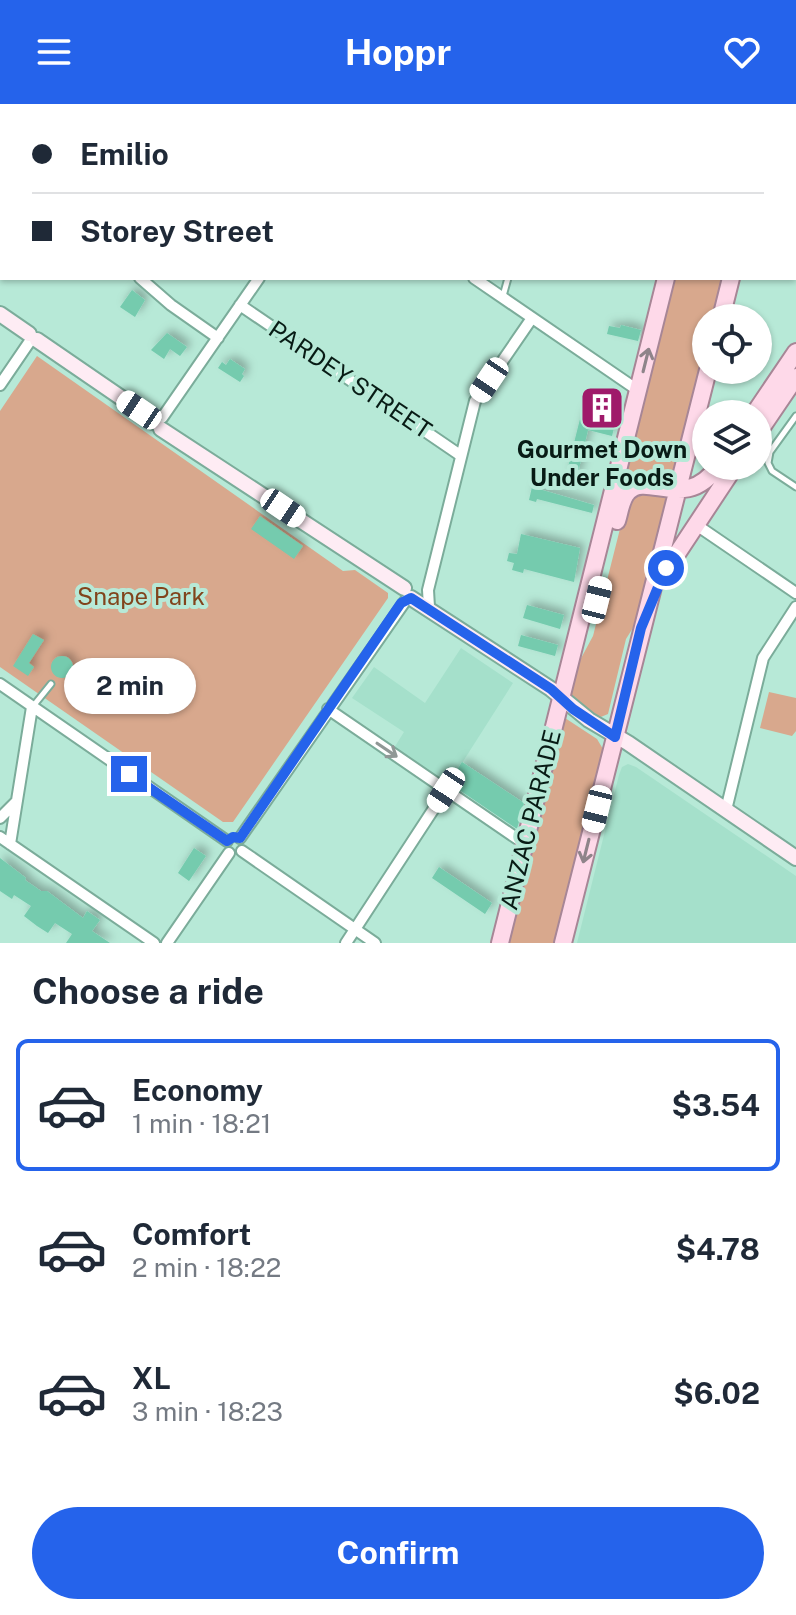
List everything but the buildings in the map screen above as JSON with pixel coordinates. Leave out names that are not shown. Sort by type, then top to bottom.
[{"type":"main road","name":"ANZAC PARADE","points":[[500,943],[666,280]]},
{"type":"main road","points":[[724,304],[730,280]]},
{"type":"main road","points":[[764,400],[796,354]]},
{"type":"main road","points":[[772,412],[796,377]]},
{"type":"main road","points":[[563,943],[704,384]]},
{"type":"main road","points":[[685,458],[692,473]]},
{"type":"main road","points":[[573,653],[585,642],[591,628],[617,519],[627,493],[644,485],[676,491],[703,480]]},
{"type":"main road","points":[[641,628],[659,580],[725,480]]},
{"type":"street","points":[[142,280],[218,338]]},
{"type":"street","points":[[160,422],[258,280]]},
{"type":"street","points":[[477,280],[639,391]]},
{"type":"street","name":"PARDEY STREET","points":[[240,305],[460,455]]},
{"type":"street","points":[[0,314],[408,595],[551,689],[573,709],[796,858]]},
{"type":"street","points":[[240,838],[408,595],[460,455],[475,401],[532,318]]},
{"type":"street","points":[[0,385],[32,338]]},
{"type":"street","points":[[695,524],[796,593]]},
{"type":"street","points":[[726,810],[763,658],[796,607]]},
{"type":"street","points":[[0,684],[227,841]]},
{"type":"street","points":[[32,707],[19,800],[5,840],[154,943]]},
{"type":"street","points":[[328,709],[525,844]]},
{"type":"street","points":[[346,943],[446,790]]},
{"type":"street","points":[[0,818],[19,800]]},
{"type":"street","points":[[233,837],[240,838],[242,851],[236,855],[229,853],[225,847],[227,841],[233,837]]},
{"type":"street","points":[[242,851],[375,943]]},
{"type":"street","points":[[167,943],[229,853]]},
{"type":"lane","points":[[503,298],[508,280]]},
{"type":"lane","points":[[796,416],[770,452],[768,463],[772,471],[796,487]]},
{"type":"lane","points":[[32,707],[51,684]]},
{"type":"shaded area","points":[[461,648],[513,683],[448,785],[394,748],[404,732],[352,698],[374,667],[425,703]]},
{"type":"shaded area","points":[[628,764],[796,876],[796,943],[577,943],[619,775],[622,767]]},
{"type":"green space","points":[[673,280],[724,280],[718,304],[692,304],[692,384],[698,384],[671,483],[626,472]]},
{"type":"green space","name":"Snape Park","points":[[37,356],[343,571],[355,570],[388,593],[388,598],[233,822],[223,822],[0,667],[0,411]]},
{"type":"green space","points":[[637,492],[665,495],[667,500],[636,623],[626,639],[608,714],[596,719],[573,704],[570,695],[579,662],[593,636],[625,509]]},
{"type":"green space","points":[[769,692],[796,698],[796,731],[792,736],[760,728]]},
{"type":"green space","points":[[565,718],[597,739],[603,749],[554,943],[509,943]]},
{"type":"place","name":"Gourmet Down Under Foods","points":[[602,408]]},
{"type":"route","points":[[129,774],[227,841],[233,837],[240,838],[401,603],[411,598],[551,689],[573,709],[615,737],[641,628],[666,568]]}]
